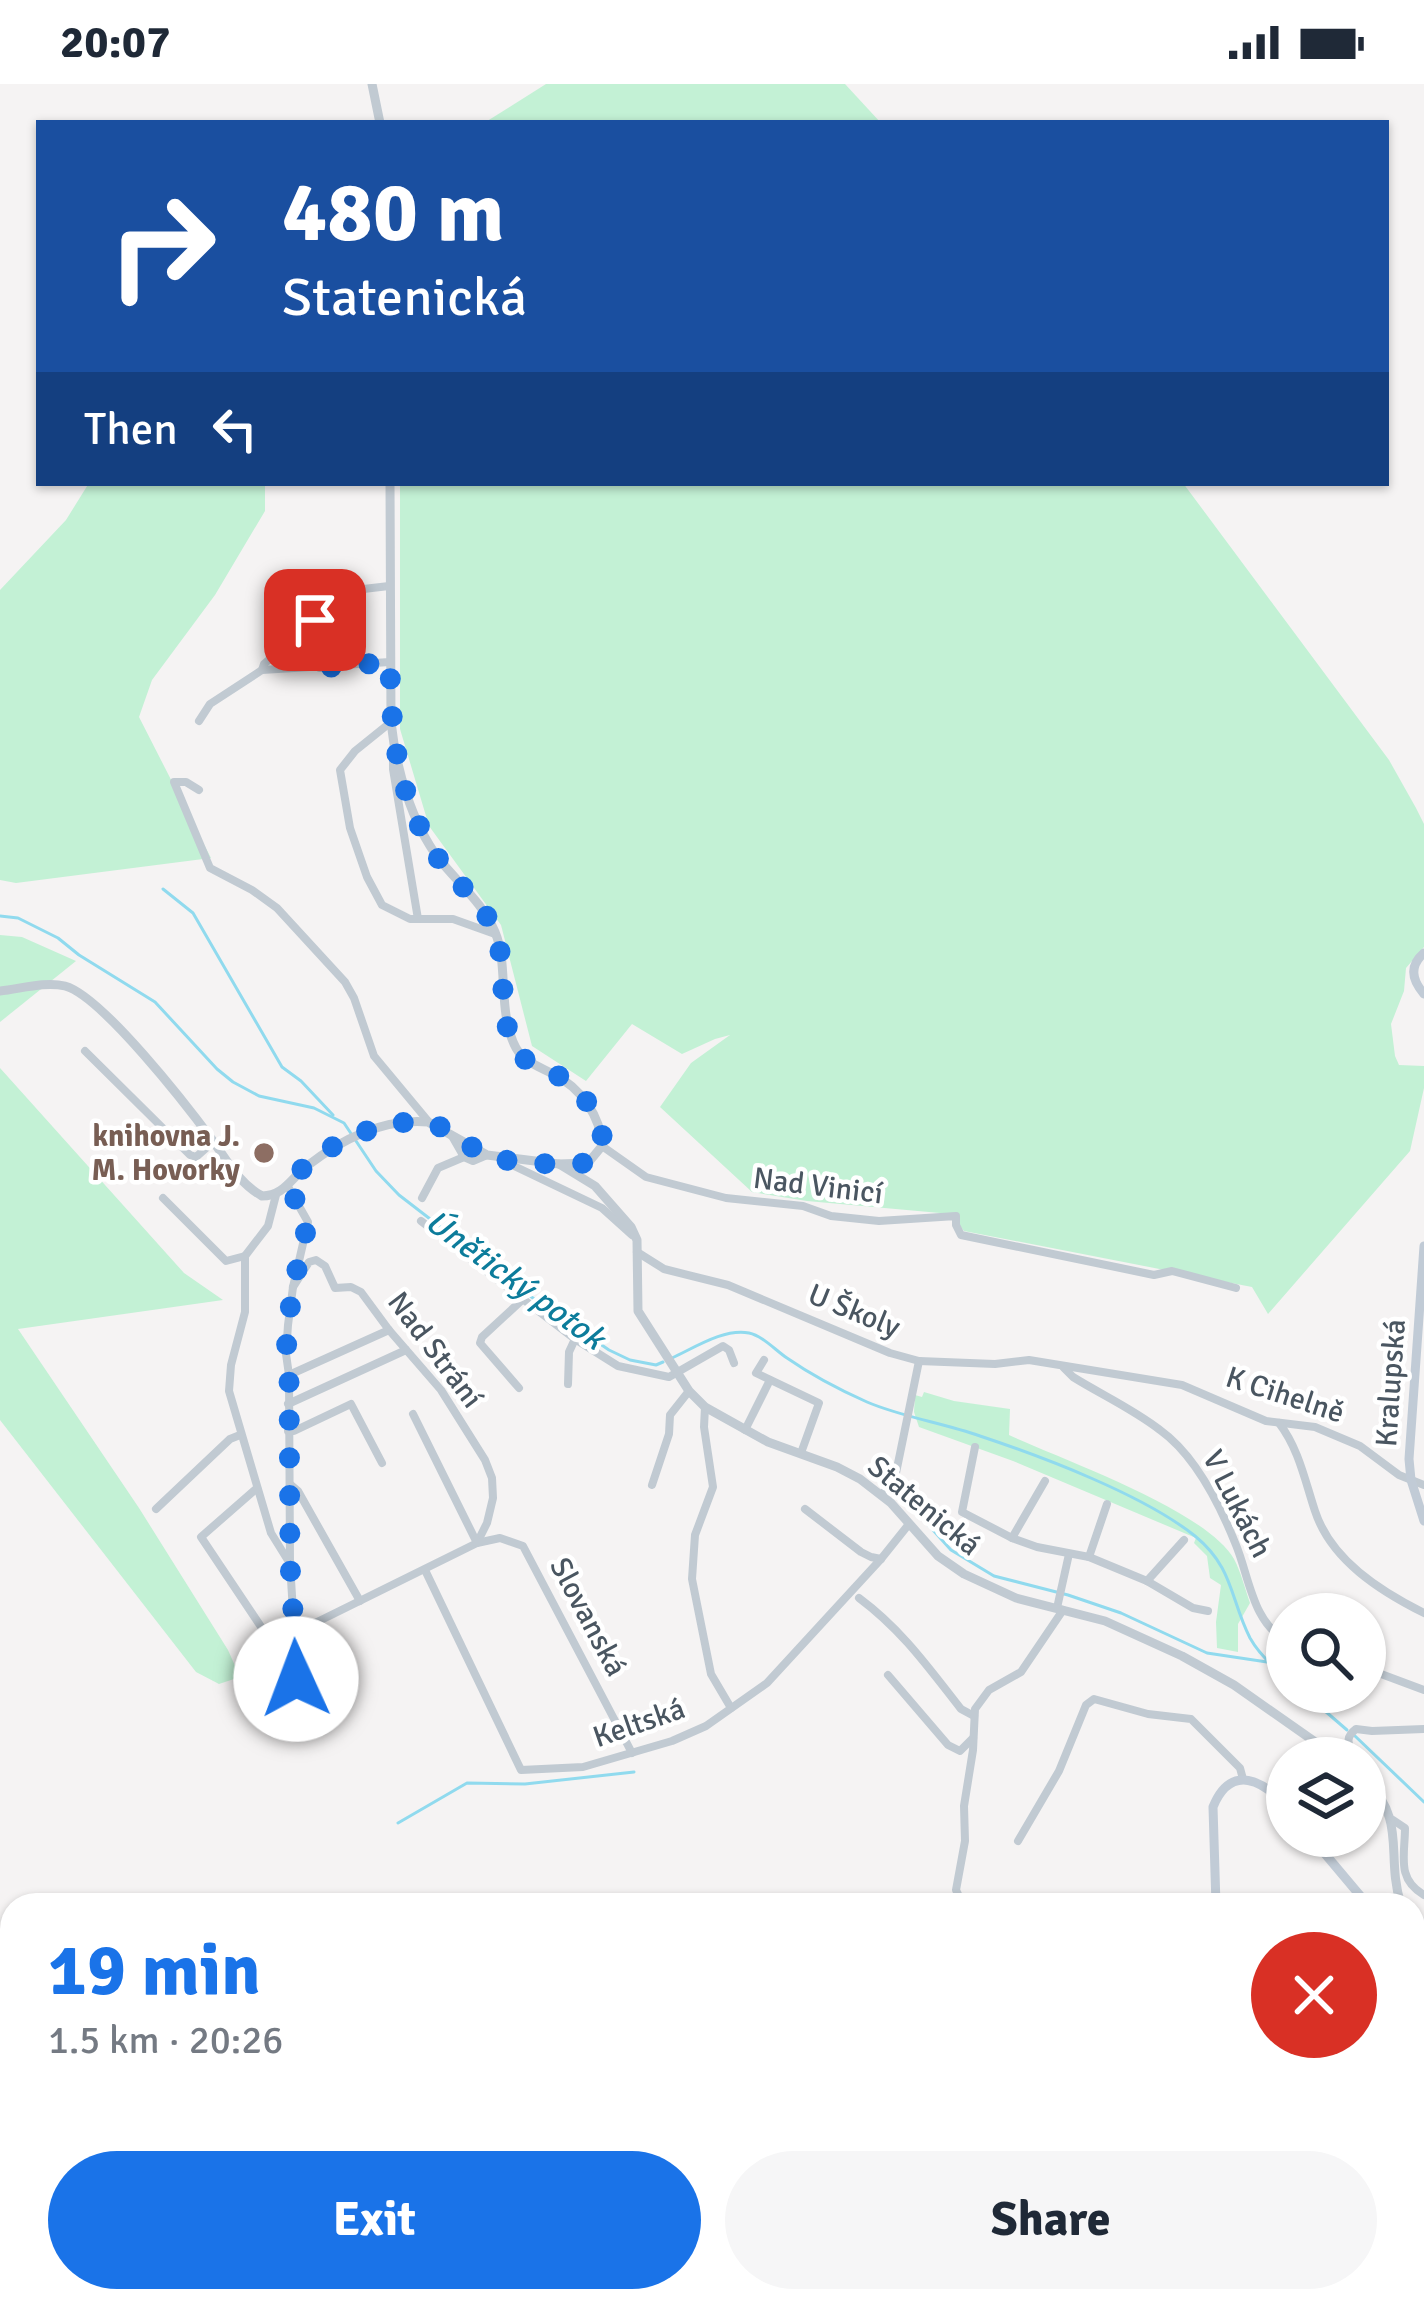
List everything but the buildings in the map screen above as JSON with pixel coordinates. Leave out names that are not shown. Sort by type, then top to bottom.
[{"type":"main road","points":[[1424,953],[1413,974],[1424,993]]},
{"type":"main road","name":"Kralupská","points":[[1424,1246],[1409,1424],[1411,1480],[1424,1521]]},
{"type":"main road","points":[[1216,1893],[1214,1807],[1218,1794],[1243,1779],[1266,1789]]},
{"type":"main road","points":[[1328,1857],[1358,1893]]},
{"type":"street","points":[[372,84],[379,120]]},
{"type":"street","points":[[199,790],[186,782],[174,782],[210,868],[278,908],[345,982],[374,1056],[428,1122],[487,1155],[588,1163],[602,1146],[602,1130],[577,1091],[517,1052],[506,1018],[496,934],[437,856],[405,788],[391,722],[390,486]]},
{"type":"street","points":[[320,668],[320,594],[389,586]]},
{"type":"street","points":[[262,670],[318,614]]},
{"type":"street","points":[[199,721],[210,704],[262,670],[390,662]]},
{"type":"street","points":[[391,722],[340,770],[350,828],[368,877],[382,905],[410,919],[453,919],[496,934]]},
{"type":"street","points":[[394,748],[393,769],[418,919]]},
{"type":"street","points":[[0,991],[62,986],[93,1002],[245,1184],[262,1196],[276,1195]]},
{"type":"street","points":[[85,1051],[190,1155],[196,1156],[213,1142]]},
{"type":"street","points":[[290,1564],[272,1533],[256,1488],[230,1391],[245,1312],[245,1256],[268,1226],[276,1195],[304,1168],[360,1133],[428,1122]]},
{"type":"street","points":[[451,1135],[464,1156],[473,1161],[487,1155]]},
{"type":"street","name":"Nad Vinicí","points":[[602,1146],[646,1177],[726,1198],[879,1221],[956,1216],[961,1235],[1154,1275],[1172,1271],[1236,1288]]},
{"type":"street","points":[[422,1198],[438,1168],[464,1156]]},
{"type":"street","name":"U Školy","points":[[506,1159],[602,1208],[664,1269],[728,1285],[890,1353],[919,1361],[995,1364],[1029,1360],[1063,1366]]},
{"type":"street","points":[[588,1163],[595,1186]]},
{"type":"street","points":[[559,1164],[595,1186],[631,1227],[637,1246]]},
{"type":"street","points":[[287,1185],[308,1222],[293,1287],[286,1354],[290,1564],[299,1678]]},
{"type":"street","points":[[163,1198],[226,1261],[245,1256]]},
{"type":"street","points":[[421,1221],[575,1340],[618,1366],[669,1377],[723,1346],[734,1363]]},
{"type":"street","name":"Statenická","points":[[637,1246],[638,1311],[689,1391],[705,1407],[801,1454],[888,1486],[909,1524],[938,1556],[964,1574],[1016,1598],[1060,1600],[1182,1656],[1309,1737]]},
{"type":"street","name":"Nad Strání","points":[[293,1287],[316,1259],[325,1266],[335,1288],[361,1292],[442,1390],[493,1478],[490,1510],[477,1543]]},
{"type":"street","points":[[520,1388],[480,1343],[522,1300]]},
{"type":"street","points":[[289,1375],[388,1330]]},
{"type":"street","points":[[568,1384],[569,1352],[575,1340]]},
{"type":"street","points":[[288,1404],[406,1350]]},
{"type":"street","points":[[764,1360],[756,1373],[819,1403],[801,1454]]},
{"type":"street","points":[[888,1486],[919,1361]]},
{"type":"street","name":"K Cihelně","points":[[1063,1366],[1183,1385],[1266,1421],[1315,1427],[1360,1445],[1399,1475],[1424,1485]]},
{"type":"street","name":"V Lukách","points":[[1063,1366],[1073,1377],[1161,1430],[1191,1459],[1232,1536],[1266,1622]]},
{"type":"street","points":[[746,1430],[770,1380]]},
{"type":"street","points":[[652,1485],[669,1434],[670,1415],[689,1391]]},
{"type":"street","points":[[288,1430],[351,1404],[382,1463]]},
{"type":"street","points":[[705,1407],[713,1487],[695,1535],[692,1579],[711,1674],[731,1708]]},
{"type":"street","points":[[294,1627],[310,1625],[477,1543],[413,1414]]},
{"type":"street","points":[[1280,1423],[1304,1472],[1316,1517],[1328,1540],[1347,1562],[1424,1613]]},
{"type":"street","points":[[156,1509],[230,1439],[240,1435]]},
{"type":"street","points":[[975,1447],[962,1512],[1012,1538],[1089,1557],[1208,1611]]},
{"type":"street","points":[[1012,1538],[1045,1481]]},
{"type":"street","points":[[290,1484],[361,1601]]},
{"type":"street","points":[[256,1488],[201,1537],[299,1678],[318,1729]]},
{"type":"street","points":[[1089,1557],[1106,1504]]},
{"type":"street","points":[[805,1509],[861,1552],[881,1558]]},
{"type":"street","name":"Keltská","points":[[425,1570],[521,1770],[583,1767],[706,1726],[767,1683],[909,1524]]},
{"type":"street","name":"Slovanská","points":[[477,1543],[500,1538],[523,1546],[632,1753]]},
{"type":"street","points":[[1148,1581],[1184,1540]]},
{"type":"street","points":[[957,1893],[975,1709],[989,1690],[1021,1672],[1060,1600],[1069,1554]]},
{"type":"street","points":[[859,1598],[906,1638],[961,1709],[974,1716]]},
{"type":"street","points":[[888,1675],[948,1745],[960,1751],[974,1737]]},
{"type":"street","points":[[1386,1676],[1424,1690]]},
{"type":"street","points":[[1018,1841],[1059,1771],[1086,1705],[1094,1699],[1148,1714],[1191,1719],[1240,1768],[1243,1779]]},
{"type":"street","points":[[1348,1737],[1356,1729],[1424,1729]]},
{"type":"street","points":[[1386,1805],[1393,1820],[1398,1893]]},
{"type":"street","points":[[1393,1820],[1405,1828],[1403,1870],[1421,1893]]},
{"type":"green space","points":[[546,84],[845,84],[878,120],[489,120]]},
{"type":"green space","points":[[87,486],[265,486],[265,511],[215,595],[152,680],[139,717],[211,858],[16,883],[0,880],[0,590],[66,520]]},
{"type":"green space","points":[[400,486],[1185,486],[1389,760],[1424,824],[1424,947],[1406,968],[1404,991],[1391,1024],[1399,1065],[1424,1066],[1410,1151],[1268,1314],[1252,1287],[964,1231],[951,1214],[752,1192],[660,1107],[691,1063],[730,1035],[682,1054],[632,1024],[586,1081],[532,1046],[501,925],[429,826],[400,729]]},
{"type":"green space","points":[[0,935],[22,937],[76,961],[0,1022]]},
{"type":"green space","points":[[0,1068],[184,1273],[223,1300],[18,1329],[139,1508],[240,1677],[219,1684],[196,1672],[0,1420]]},
{"type":"green space","points":[[924,1392],[1010,1409],[1009,1435],[1165,1505],[1219,1541],[1234,1559],[1250,1603],[1238,1624],[1238,1652],[1217,1648],[1221,1585],[1210,1578],[1207,1556],[1194,1543],[1196,1538],[919,1427],[915,1395],[922,1397]]},
{"type":"waterway","points":[[163,889],[193,913],[282,1067],[333,1115]]},
{"type":"waterway","name":"Únětický potok","points":[[0,916],[18,918],[58,938],[155,1002],[233,1082],[259,1096],[314,1108],[344,1123],[376,1171],[399,1195],[530,1296],[609,1350],[630,1360],[663,1362]]},
{"type":"waterway","name":"Únětický potok","points":[[672,1358],[719,1336],[749,1333],[815,1376],[867,1402],[1033,1455],[1149,1506],[1208,1548],[1224,1572],[1250,1638],[1266,1659]]},
{"type":"waterway","points":[[877,1468],[951,1550],[994,1576],[1121,1613],[1207,1653],[1266,1662]]},
{"type":"waterway","name":"Únětický potok","points":[[1327,1713],[1347,1730]]},
{"type":"waterway","name":"Únětický potok","points":[[1355,1736],[1424,1802]]},
{"type":"waterway","points":[[398,1823],[467,1783],[525,1784],[634,1772]]},
{"type":"place","name":"knihovna J. M. Hovorky","points":[[264,1153]]},
{"type":"route","points":[[296,1679],[303,1676],[290,1564],[286,1354],[293,1287],[308,1222],[287,1185],[332,1148],[360,1133],[419,1121],[487,1155],[506,1159],[588,1163],[602,1146],[602,1130],[577,1091],[517,1052],[506,1018],[496,934],[437,856],[405,788],[394,748],[390,662],[320,668],[318,614],[315,620]]}]
